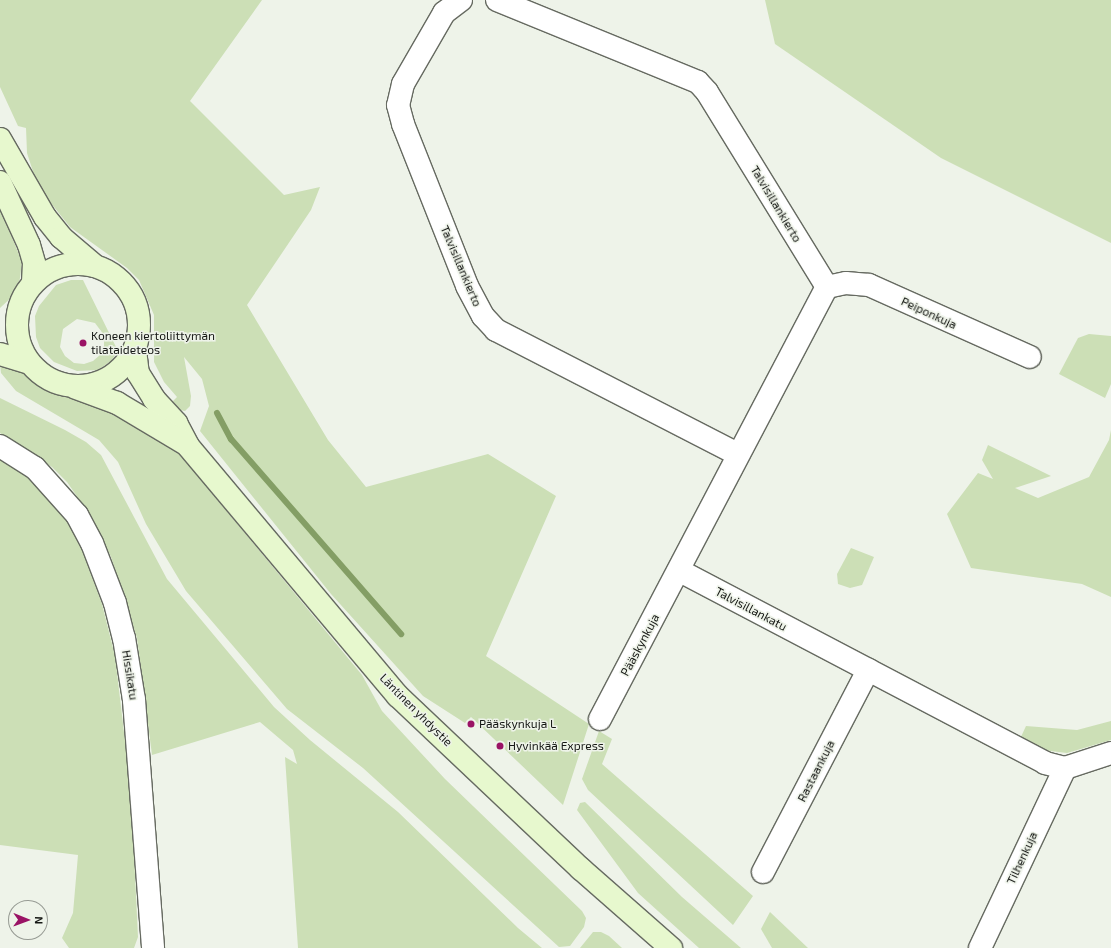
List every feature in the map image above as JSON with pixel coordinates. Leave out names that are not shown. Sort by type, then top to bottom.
[{"type":"main road","points":[[0,139],[45,217],[61,238],[95,266],[119,280],[135,303],[138,318],[134,350],[125,365],[108,378],[86,386],[73,386],[42,374],[29,363],[0,354]]},
{"type":"main road","points":[[0,182],[29,244],[34,263],[33,282]]},
{"type":"main road","points":[[0,318],[19,304],[33,282],[56,268],[78,264],[95,266]]},
{"type":"main road","points":[[19,304],[17,335],[29,363]]},
{"type":"main road","name":"Läntinen yhdystie","points":[[134,350],[138,373],[154,399],[176,422],[188,446],[398,696],[582,869],[671,948]]},
{"type":"main road","name":"Läntinen yhdystie","points":[[73,386],[117,403],[188,446]]},
{"type":"street","name":"Talvisillankierto","points":[[461,0],[444,13],[403,84],[398,105],[403,124],[467,286],[483,316],[496,330],[737,454]]},
{"type":"street","name":"Talvisillankierto","points":[[497,0],[698,82],[707,92],[827,287]]},
{"type":"street","name":"Peiponkuja","points":[[827,287],[846,283],[869,286],[1030,357]]},
{"type":"street","points":[[680,571],[737,454],[827,287]]},
{"type":"street","name":"Hissikatu","points":[[0,446],[35,468],[77,515],[92,543],[115,603],[124,638],[136,715],[152,948]]},
{"type":"street","name":"Talvisillankatu","points":[[680,571],[1045,763],[1065,768]]},
{"type":"street","name":"Pääskynkuja","points":[[600,719],[680,571]]},
{"type":"street","name":"Rastaankuja","points":[[764,872],[868,670]]},
{"type":"street","points":[[1065,768],[1111,753]]},
{"type":"street","name":"Tilhenkuja","points":[[980,948],[1065,768]]},
{"type":"green space","points":[[0,0],[262,0],[190,101],[284,195],[320,187],[311,210],[247,305],[328,440],[366,487],[488,454],[556,496],[486,656],[589,724],[563,805],[471,717],[465,723],[423,696],[331,594],[200,431],[209,406],[202,379],[184,357],[191,396],[190,406],[185,411],[180,410],[172,402],[177,397],[164,382],[154,362],[154,315],[139,280],[127,268],[70,227],[38,187],[27,153],[26,128],[18,126],[0,87]]},
{"type":"green space","points":[[765,0],[1111,0],[1111,243],[941,158],[775,44]]},
{"type":"green space","points":[[0,207],[22,262],[19,285],[14,295],[0,308]]},
{"type":"green space","points":[[71,280],[83,280],[118,351],[111,361],[98,370],[77,371],[54,362],[40,348],[36,337],[35,316],[39,306],[56,285]],"holes":[[[77,319],[95,323],[104,335],[104,346],[100,355],[93,361],[84,364],[74,363],[65,356],[60,347],[63,329]]]},
{"type":"green space","points":[[1089,334],[1111,336],[1111,384],[1105,398],[1059,374],[1078,338]]},
{"type":"green space","points":[[0,364],[17,368],[51,392],[95,405],[150,430],[179,453],[362,675],[382,711],[445,779],[582,911],[586,918],[584,927],[570,946],[559,947],[363,768],[287,709],[186,591],[146,524],[118,462],[99,440],[16,391],[1,373]]},
{"type":"green space","points":[[0,398],[65,430],[86,442],[101,455],[167,579],[274,707],[310,740],[398,812],[518,928],[542,948],[298,948],[285,757],[297,764],[293,750],[260,722],[152,755],[137,638],[111,557],[90,515],[67,482],[52,467],[0,433]]},
{"type":"green space","points":[[1111,430],[1111,597],[1082,584],[971,568],[947,514],[978,473],[993,479],[982,460],[988,445],[1051,476],[1015,488],[1038,498],[1089,477],[1109,440]]},
{"type":"green space","points":[[0,458],[27,477],[49,497],[68,522],[81,547],[102,604],[115,656],[131,792],[138,937],[134,948],[69,948],[62,938],[73,913],[78,855],[0,845]]},
{"type":"green space","points":[[851,548],[874,557],[862,585],[850,588],[838,584],[837,574]]},
{"type":"green space","points":[[1111,721],[1111,740],[1067,753],[1042,750],[1020,739],[1026,726],[1077,730]]},
{"type":"green space","points":[[599,731],[612,739],[602,764],[753,896],[733,925],[588,790],[582,779]]},
{"type":"green space","points":[[585,802],[682,897],[741,948],[699,948],[638,893],[577,810],[580,803]]},
{"type":"green space","points":[[770,912],[808,948],[772,948],[761,929]]},
{"type":"green space","points":[[593,932],[601,932],[609,936],[622,948],[580,948]]},
{"type":"waterway","points":[[217,413],[231,439],[401,634]]},
{"type":"place","name":"Koneen kiertoliittymän tilataideteos","points":[[83,343]]},
{"type":"place","name":"Pääskynkuja L","points":[[471,724]]},
{"type":"place","name":"Hyvinkää Express","points":[[500,746]]}]
